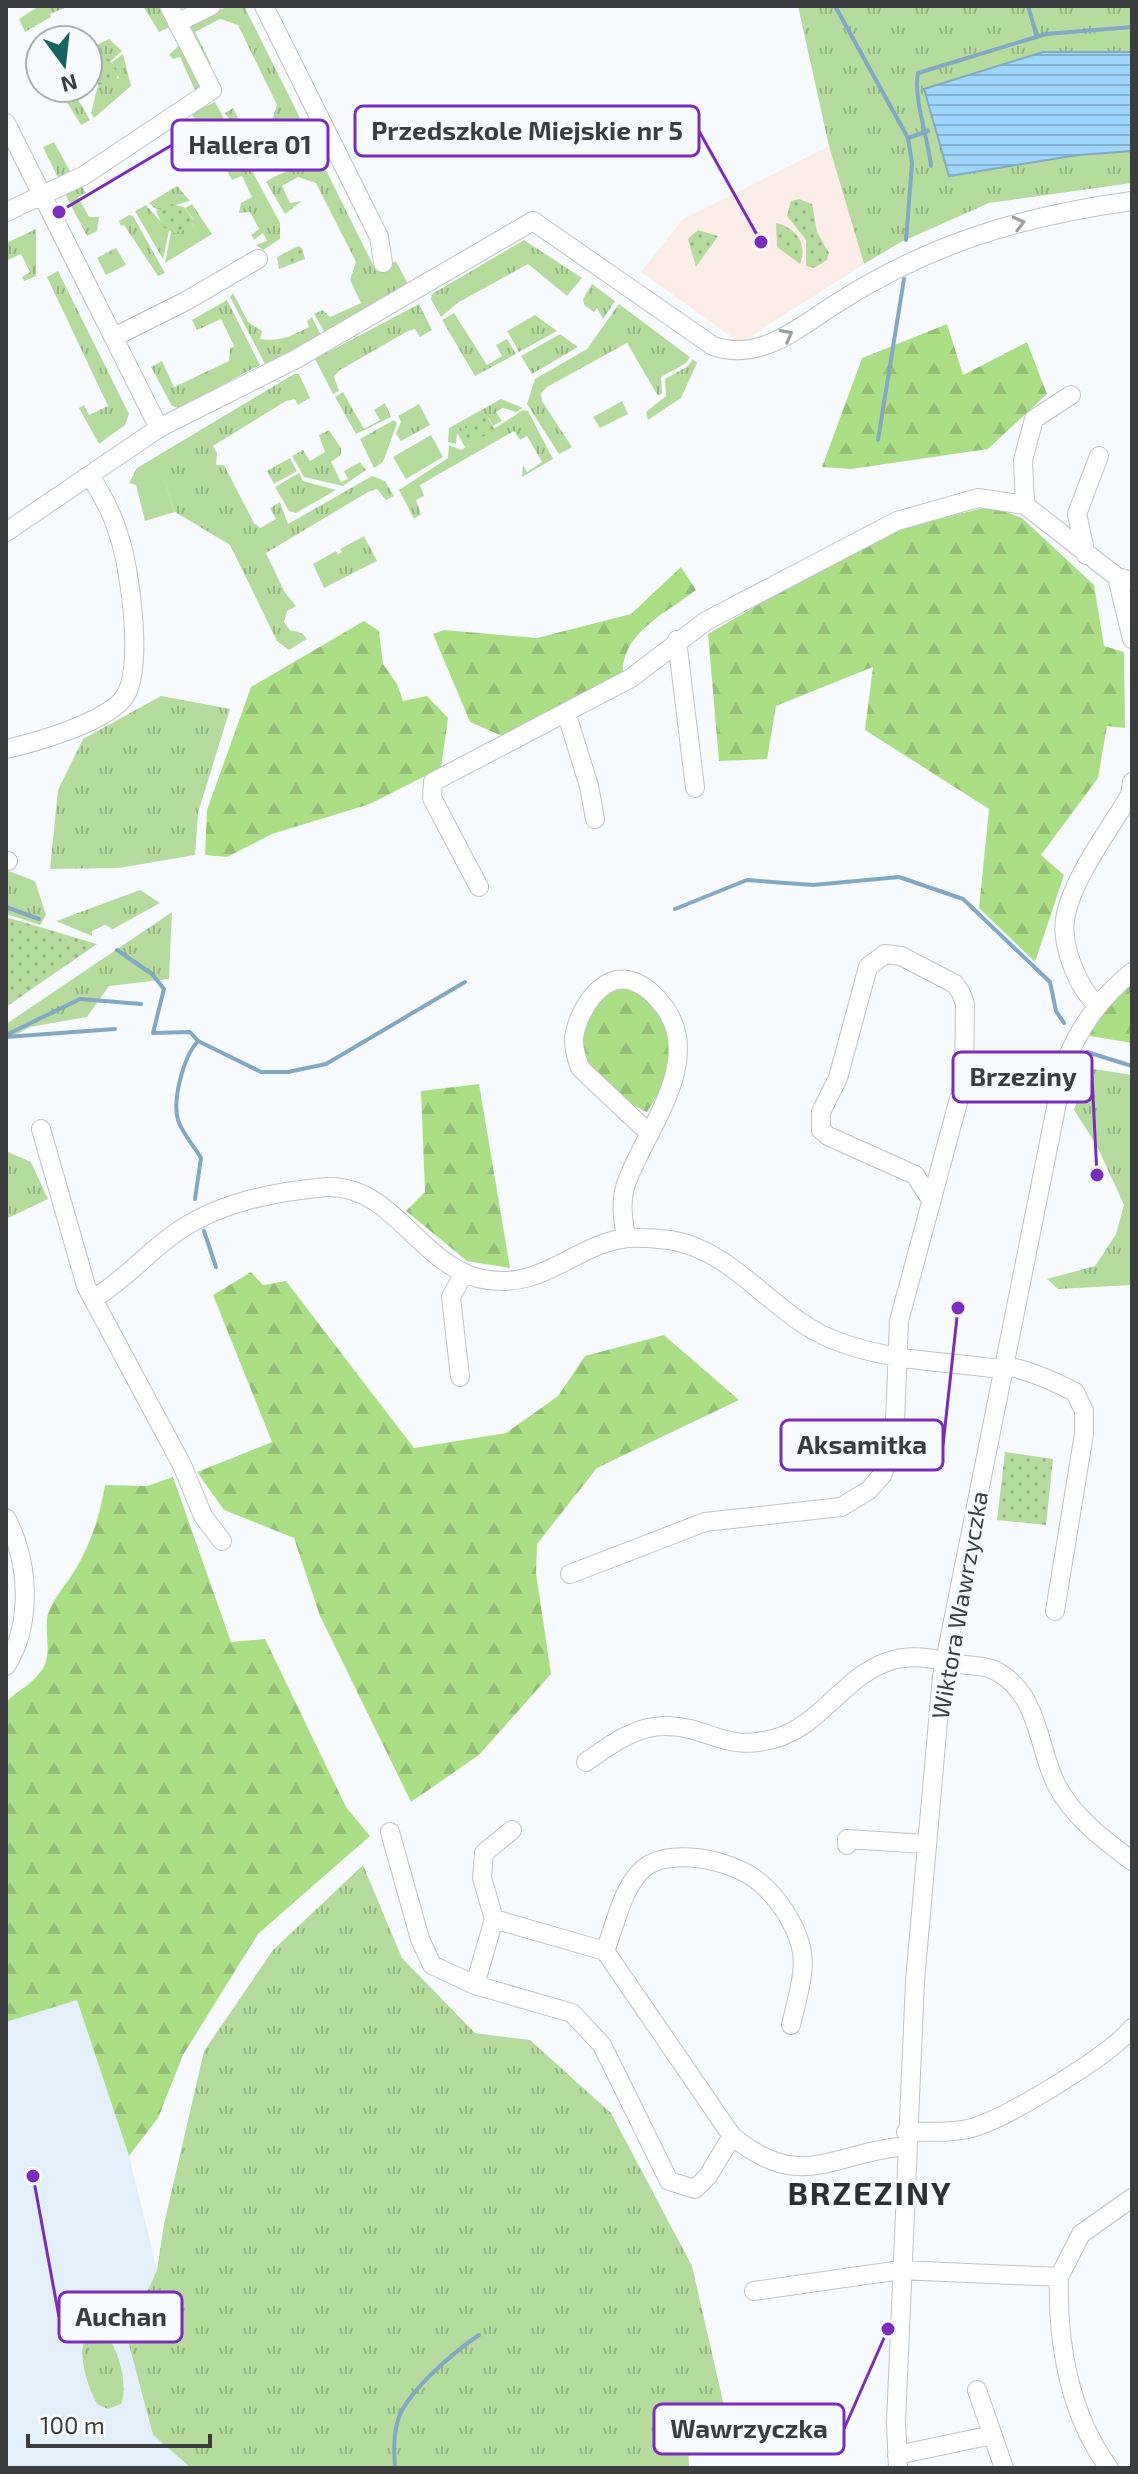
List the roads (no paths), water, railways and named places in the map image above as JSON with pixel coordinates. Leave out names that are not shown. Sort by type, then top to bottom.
[{"type":"street","points":[[6,212],[83,176],[212,90],[173,14],[211,6]]},
{"type":"street","points":[[264,6],[379,237],[383,263]]},
{"type":"street","points":[[6,123],[159,428]]},
{"type":"street","points":[[6,532],[159,428],[307,353],[533,221],[713,346],[729,352],[772,343],[896,268],[967,237],[1041,217],[1132,201]]},
{"type":"street","points":[[114,337],[219,283],[258,259]]},
{"type":"street","points":[[1025,505],[1023,460],[1034,419],[1071,395]]},
{"type":"street","points":[[1086,555],[1077,514],[1099,456]]},
{"type":"street","points":[[6,749],[111,711],[125,697],[134,668],[126,560],[119,534],[90,476]]},
{"type":"street","points":[[479,887],[432,798],[433,782],[631,678],[677,640],[897,521],[978,498],[1025,505],[1086,555],[1124,579],[1132,639]]},
{"type":"street","points":[[677,640],[695,788]]},
{"type":"street","points":[[566,712],[589,786],[595,819]]},
{"type":"street","points":[[1097,1005],[1075,971],[1065,916],[1077,887],[1130,795],[1132,782]]},
{"type":"street","points":[[570,1574],[705,1522],[841,1507],[859,1498],[882,1475],[890,1457],[895,1422],[899,1321],[964,1080],[965,1004],[955,984],[901,956],[885,954],[868,967],[838,1078],[819,1121],[821,1130],[828,1136],[915,1175],[931,1200]]},
{"type":"street","name":"Wiktora Wawrzyczka","points":[[897,2461],[906,2139],[925,1844],[945,1660],[1001,1368],[1065,1063],[1076,1036],[1097,1005],[1132,972]]},
{"type":"street","points":[[626,1238],[622,1206],[626,1186],[650,1134],[681,1048],[676,1024],[646,988],[630,980],[612,980],[601,987],[587,1007],[574,1037],[575,1054],[580,1068],[650,1134]]},
{"type":"street","points":[[41,1129],[76,1258],[93,1299],[182,1465],[203,1516],[222,1541]]},
{"type":"street","points":[[93,1299],[169,1237],[208,1211],[327,1187],[345,1186],[369,1195],[435,1254],[464,1273],[513,1281],[552,1270],[626,1238],[693,1245],[718,1259],[811,1329],[835,1341],[896,1357],[1015,1368],[1075,1392],[1084,1411],[1084,1434],[1055,1611]]},
{"type":"street","points":[[460,1377],[451,1297],[464,1273]]},
{"type":"street","points":[[6,1518],[22,1558],[24,1585],[19,1637],[6,1666]]},
{"type":"street","points":[[586,1762],[617,1740],[642,1730],[667,1726],[718,1741],[749,1744],[777,1738],[802,1727],[865,1674],[887,1662],[909,1657],[945,1660],[992,1669],[1009,1680],[1032,1712],[1056,1784],[1070,1806],[1132,1861]]},
{"type":"street","points":[[475,1985],[494,1919],[482,1878],[484,1853],[512,1830]]},
{"type":"street","points":[[390,1832],[420,1939],[432,1965],[475,1985],[572,2013],[602,2045],[669,2181],[695,2189],[708,2176],[732,2136]]},
{"type":"street","points":[[847,1845],[847,1839],[925,1844]]},
{"type":"street","points":[[605,1951],[629,1886],[641,1870],[661,1860],[690,1856],[727,1865],[758,1881],[791,1920],[802,1950],[791,2025]]},
{"type":"street","points":[[494,1919],[605,1951],[732,2136],[754,2154],[775,2165],[809,2166],[906,2139],[974,2127],[1002,2115],[1108,2051],[1132,2028]]},
{"type":"street","points":[[1109,2468],[1090,2440],[1069,2377],[1059,2318],[1059,2277],[1081,2234],[1132,2198]]},
{"type":"street","points":[[754,2291],[901,2270],[1059,2277]]},
{"type":"street","points":[[977,2390],[1004,2468]]},
{"type":"street","points":[[897,2461],[992,2435]]},
{"type":"water","points":[[1043,52],[1132,52],[1132,151],[1078,155],[949,176],[924,89]]},
{"type":"waterway","points":[[835,6],[908,138],[912,163],[906,240]]},
{"type":"waterway","points":[[1028,6],[1037,37]]},
{"type":"waterway","points":[[931,166],[919,106],[918,73],[1046,34],[1132,27]]},
{"type":"waterway","points":[[908,138],[928,131]]},
{"type":"waterway","points":[[878,440],[904,279]]},
{"type":"waterway","points":[[675,909],[747,880],[813,885],[899,877],[963,899],[1050,982],[1056,1011],[1064,1023]]},
{"type":"waterway","points":[[6,907],[39,919]]},
{"type":"waterway","points":[[117,950],[152,974],[164,989],[153,1033],[190,1032],[198,1041],[261,1072],[288,1072],[326,1064],[465,982]]},
{"type":"waterway","points":[[6,1035],[80,999],[141,1004]]},
{"type":"waterway","points":[[6,1037],[115,1029]]},
{"type":"waterway","points":[[195,1199],[201,1158],[180,1125],[177,1101],[184,1067],[198,1041]]},
{"type":"waterway","points":[[1087,1052],[1132,1066]]},
{"type":"waterway","points":[[204,1231],[216,1267]]},
{"type":"waterway","points":[[395,2468],[396,2430],[405,2406],[434,2372],[479,2335]]},
{"type":"place","name":"Hallera 01","points":[[59,212]]},
{"type":"place","name":"Przedszkole Miejskie nr 5","points":[[761,242]]},
{"type":"place","name":"Brzeziny","points":[[1097,1175]]},
{"type":"place","name":"Aksamitka","points":[[958,1308]]},
{"type":"place","name":"Auchan","points":[[33,2176]]},
{"type":"place","name":"Wawrzyczka","points":[[888,2329]]},
{"type":"district","name":"BRZEZINY","points":[[870,2192]]}]
